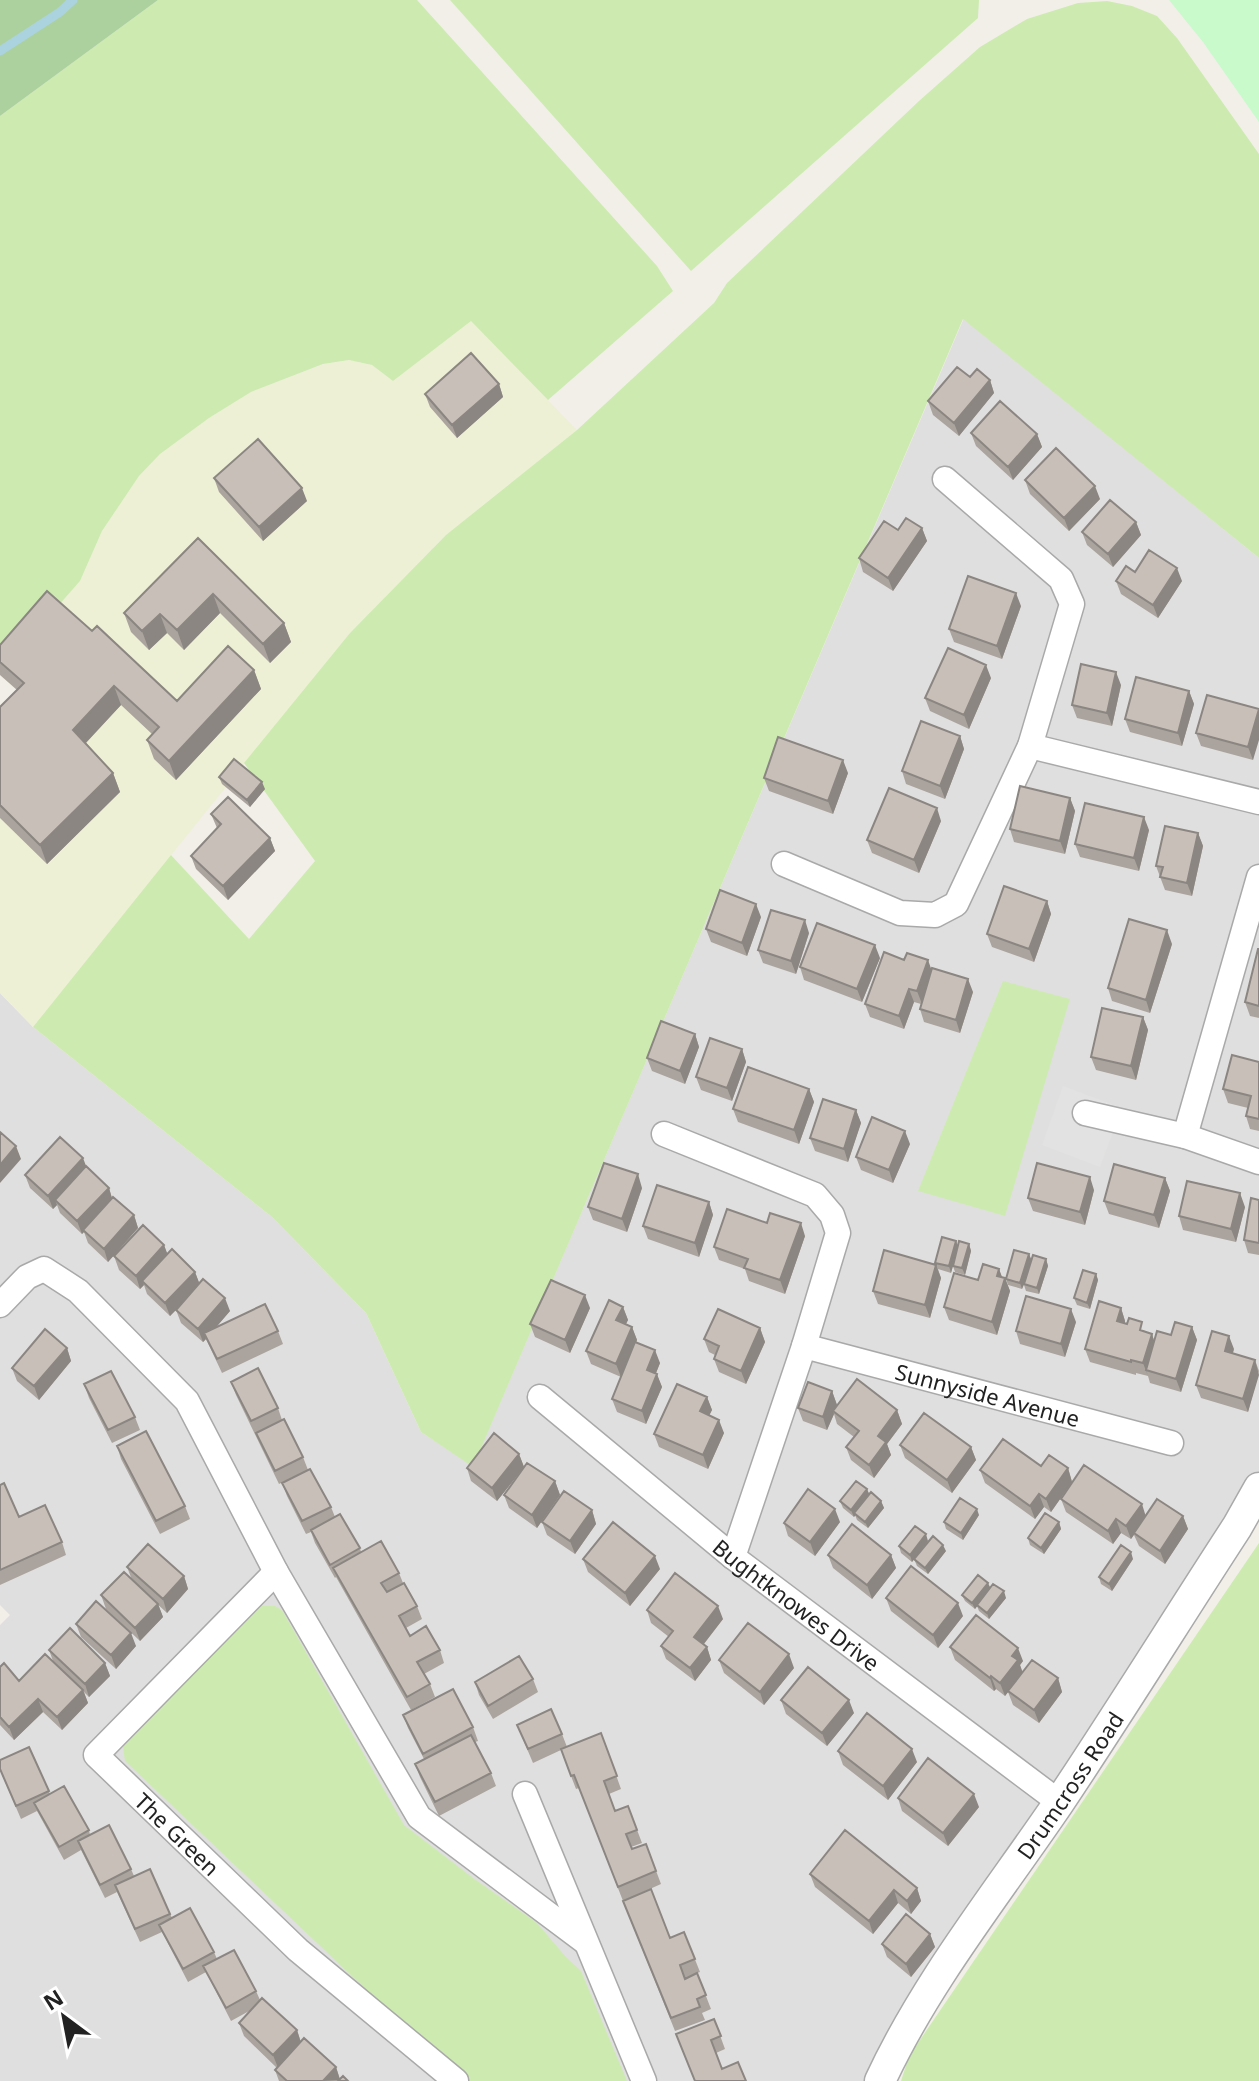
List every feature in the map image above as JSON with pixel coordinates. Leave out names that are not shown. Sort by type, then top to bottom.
[{"type":"street","points":[[784,864],[900,913],[935,915],[956,904],[1030,746],[1072,604],[1061,579],[945,479]]},
{"type":"street","points":[[1030,746],[1259,802]]},
{"type":"street","points":[[1185,1136],[1259,877]]},
{"type":"street","points":[[1085,1113],[1185,1136],[1259,1162]]},
{"type":"street","points":[[664,1134],[815,1195],[832,1215],[838,1233],[804,1346],[733,1557]]},
{"type":"street","points":[[0,1305],[27,1277],[44,1269],[78,1291],[187,1401],[276,1572],[419,1817],[584,1941]]},
{"type":"street","name":"Sunnyside Avenue","points":[[804,1346],[1171,1443]]},
{"type":"street","name":"Bughtknowes Drive","points":[[540,1397],[733,1557],[1059,1802]]},
{"type":"street","name":"Drumcross Road","points":[[880,2081],[894,2049],[921,2003],[1059,1802],[1259,1488]]},
{"type":"street","name":"The Green","points":[[276,1572],[96,1755],[298,1950],[456,2081]]},
{"type":"street","points":[[525,1794],[644,2081]]},
{"type":"shaded area","points":[[964,318],[1259,558],[1259,1488],[880,2081],[0,2081],[0,1625],[10,1615],[0,1605],[0,993],[33,1027],[272,1217],[366,1313],[421,1432],[473,1466]]},
{"type":"shaded area","points":[[1063,1086],[1122,1108],[1100,1167],[1042,1145]]},
{"type":"green space","points":[[0,0],[158,0],[0,116]]},
{"type":"green space","points":[[158,0],[417,0],[657,266],[673,291],[548,400],[471,321],[393,381],[372,365],[349,360],[323,364],[251,392],[160,454],[139,476],[102,531],[80,581],[0,672],[0,116]]},
{"type":"green space","points":[[450,0],[979,0],[978,18],[691,271]]},
{"type":"green space","points":[[1169,0],[1259,0],[1259,122],[1203,42]]},
{"type":"green space","points":[[1107,1],[1157,16],[1177,38],[1259,154],[1259,558],[963,319],[473,1467],[421,1432],[366,1313],[272,1217],[33,1027],[171,855],[249,939],[315,861],[244,763],[350,633],[446,535],[577,430],[714,303],[727,283],[980,47],[1027,19],[1078,3]]},
{"type":"green space","points":[[471,320],[577,430],[446,535],[350,633],[33,1027],[0,993],[0,715],[27,699],[0,672],[80,581],[102,531],[139,476],[160,454],[251,392],[324,364],[349,360],[372,365],[393,381]]},
{"type":"green space","points":[[1003,981],[1070,999],[1005,1216],[918,1191]]},
{"type":"green space","points":[[1259,1543],[1259,2081],[901,2081],[909,2056]]},
{"type":"green space","points":[[262,1606],[275,1606],[282,1610],[404,1825],[537,1923],[581,1971],[627,2081],[469,2081],[375,1998],[125,1761],[123,1747],[132,1733],[249,1611]]},
{"type":"building","points":[[471,353],[499,384],[452,425],[425,394]]},
{"type":"building","points":[[957,367],[970,377],[977,369],[990,380],[954,423],[928,401]]},
{"type":"building","points":[[1000,401],[1037,434],[1008,467],[971,433]]},
{"type":"building","points":[[258,439],[302,488],[259,527],[214,478]]},
{"type":"building","points":[[1056,448],[1095,486],[1064,518],[1025,480]]},
{"type":"building","points":[[1110,500],[1136,522],[1108,554],[1082,532]]},
{"type":"building","points":[[906,518],[922,528],[888,578],[859,558],[884,521],[898,530]]},
{"type":"building","points":[[198,538],[284,623],[263,644],[213,594],[177,630],[160,614],[142,631],[124,613]]},
{"type":"building","points":[[1149,550],[1177,568],[1153,605],[1116,581],[1126,566],[1135,572]]},
{"type":"building","points":[[968,576],[1016,593],[997,646],[949,629]]},
{"type":"building","points":[[47,591],[92,631],[97,626],[177,701],[228,646],[254,670],[169,761],[147,740],[159,727],[114,686],[73,730],[113,773],[40,845],[0,805],[0,707],[24,683],[0,662],[0,645]]},
{"type":"building","points":[[948,648],[986,665],[964,715],[925,698]]},
{"type":"building","points":[[1081,664],[1116,672],[1107,713],[1072,705]]},
{"type":"building","points":[[1136,677],[1189,691],[1178,733],[1125,719]]},
{"type":"building","points":[[1207,695],[1259,709],[1248,747],[1196,733]]},
{"type":"building","points":[[921,721],[960,736],[940,786],[902,771]]},
{"type":"building","points":[[778,737],[843,760],[828,801],[764,778]]},
{"type":"building","points":[[234,759],[262,782],[247,800],[219,777]]},
{"type":"building","points":[[1020,786],[1070,798],[1060,841],[1010,829]]},
{"type":"building","points":[[889,788],[937,808],[914,860],[867,840]]},
{"type":"building","points":[[228,797],[270,838],[223,886],[191,856],[221,824],[211,814]]},
{"type":"building","points":[[1085,803],[1144,817],[1134,858],[1075,844]]},
{"type":"building","points":[[1165,826],[1198,833],[1187,883],[1160,877],[1163,867],[1156,866]]},
{"type":"building","points":[[1004,886],[1047,901],[1029,949],[987,934]]},
{"type":"building","points":[[720,890],[756,904],[742,943],[706,929]]},
{"type":"building","points":[[771,910],[805,920],[791,961],[758,950]]},
{"type":"building","points":[[1129,919],[1167,930],[1146,1000],[1108,988]]},
{"type":"building","points":[[817,923],[875,945],[857,989],[800,967]]},
{"type":"building","points":[[1259,949],[1259,1006],[1245,1002]]},
{"type":"building","points":[[884,952],[904,960],[907,953],[928,960],[917,991],[909,989],[899,1016],[865,1004]]},
{"type":"building","points":[[932,968],[968,979],[956,1020],[920,1009]]},
{"type":"building","points":[[1102,1008],[1143,1017],[1131,1066],[1091,1057]]},
{"type":"building","points":[[661,1021],[695,1034],[680,1071],[647,1058]]},
{"type":"building","points":[[710,1038],[742,1049],[727,1088],[696,1077]]},
{"type":"building","points":[[1232,1055],[1259,1062],[1259,1119],[1246,1116],[1251,1096],[1223,1089]]},
{"type":"building","points":[[748,1067],[809,1089],[794,1130],[733,1109]]},
{"type":"building","points":[[823,1099],[856,1110],[844,1149],[810,1138]]},
{"type":"building","points":[[872,1117],[905,1131],[889,1170],[856,1157]]},
{"type":"building","points":[[0,1132],[16,1146],[0,1165]]},
{"type":"building","points":[[60,1137],[83,1158],[48,1196],[25,1175]]},
{"type":"building","points":[[604,1163],[638,1174],[622,1219],[588,1207]]},
{"type":"building","points":[[1037,1163],[1090,1177],[1080,1212],[1028,1198]]},
{"type":"building","points":[[1114,1164],[1165,1178],[1154,1215],[1104,1201]]},
{"type":"building","points":[[86,1166],[109,1188],[77,1221],[55,1200]]},
{"type":"building","points":[[1187,1181],[1240,1193],[1231,1229],[1179,1216]]},
{"type":"building","points":[[657,1185],[709,1202],[695,1243],[643,1226]]},
{"type":"building","points":[[113,1197],[134,1215],[104,1249],[83,1230]]},
{"type":"building","points":[[1251,1198],[1259,1200],[1259,1243],[1244,1240]]},
{"type":"building","points":[[727,1209],[767,1223],[770,1213],[801,1223],[780,1280],[744,1268],[748,1259],[714,1247]]},
{"type":"building","points":[[143,1225],[164,1245],[136,1276],[114,1256]]},
{"type":"building","points":[[942,1237],[956,1241],[949,1266],[935,1263]]},
{"type":"building","points":[[959,1241],[969,1244],[962,1268],[953,1266]]},
{"type":"building","points":[[172,1249],[195,1272],[165,1303],[142,1281]]},
{"type":"building","points":[[884,1250],[936,1265],[925,1305],[873,1291]]},
{"type":"building","points":[[1014,1250],[1029,1254],[1020,1283],[1006,1279]]},
{"type":"building","points":[[1033,1255],[1046,1259],[1037,1288],[1024,1284]]},
{"type":"building","points":[[983,1264],[999,1269],[997,1276],[1005,1278],[992,1322],[944,1307],[954,1273],[978,1280]]},
{"type":"building","points":[[1083,1270],[1096,1274],[1087,1303],[1074,1298]]},
{"type":"building","points":[[203,1279],[225,1298],[198,1329],[176,1310]]},
{"type":"building","points":[[551,1280],[585,1295],[565,1340],[530,1324]]},
{"type":"building","points":[[1026,1296],[1071,1309],[1061,1344],[1016,1331]]},
{"type":"building","points":[[609,1300],[623,1307],[616,1320],[632,1327],[616,1364],[586,1351]]},
{"type":"building","points":[[1099,1301],[1121,1308],[1117,1321],[1127,1324],[1129,1318],[1142,1322],[1140,1330],[1152,1334],[1143,1363],[1085,1349]]},
{"type":"building","points":[[265,1304],[278,1331],[217,1359],[204,1333]]},
{"type":"building","points":[[718,1309],[760,1328],[741,1371],[714,1359],[719,1346],[704,1339]]},
{"type":"building","points":[[1175,1322],[1192,1327],[1176,1379],[1146,1370],[1157,1331],[1171,1335]]},
{"type":"building","points":[[45,1329],[67,1348],[34,1386],[12,1368]]},
{"type":"building","points":[[1212,1331],[1229,1336],[1225,1351],[1255,1360],[1243,1399],[1196,1385]]},
{"type":"building","points":[[635,1342],[655,1350],[647,1370],[657,1374],[642,1411],[612,1399]]},
{"type":"building","points":[[258,1368],[278,1408],[251,1421],[231,1382]]},
{"type":"building","points":[[111,1371],[135,1417],[108,1430],[84,1384]]},
{"type":"building","points":[[857,1379],[897,1410],[878,1436],[886,1442],[869,1465],[846,1447],[859,1431],[833,1411]]},
{"type":"building","points":[[808,1382],[832,1391],[823,1417],[798,1408]]},
{"type":"building","points":[[677,1384],[707,1397],[700,1411],[719,1420],[703,1455],[654,1434]]},
{"type":"building","points":[[924,1413],[971,1447],[947,1480],[900,1445]]},
{"type":"building","points":[[284,1419],[303,1457],[275,1471],[256,1433]]},
{"type":"building","points":[[146,1431],[185,1506],[156,1521],[117,1446]]},
{"type":"building","points":[[494,1433],[519,1454],[492,1488],[467,1468]]},
{"type":"building","points":[[1003,1439],[1041,1466],[1049,1455],[1068,1468],[1046,1499],[1039,1494],[1030,1506],[980,1470]]},
{"type":"building","points":[[527,1463],[555,1481],[532,1515],[504,1495]]},
{"type":"building","points":[[1084,1465],[1142,1504],[1126,1526],[1116,1519],[1108,1531],[1061,1499]]},
{"type":"building","points":[[310,1469],[331,1507],[302,1521],[282,1483]]},
{"type":"building","points":[[856,1481],[867,1489],[851,1510],[840,1501]]},
{"type":"building","points":[[4,1483],[19,1517],[45,1505],[62,1542],[0,1570],[0,1485]]},
{"type":"building","points":[[808,1489],[835,1509],[810,1542],[784,1523]]},
{"type":"building","points":[[564,1491],[592,1510],[570,1541],[542,1522]]},
{"type":"building","points":[[871,1492],[881,1501],[865,1522],[854,1513]]},
{"type":"building","points":[[960,1498],[977,1509],[961,1533],[944,1522]]},
{"type":"building","points":[[1157,1499],[1183,1516],[1160,1551],[1134,1533]]},
{"type":"building","points":[[1045,1513],[1059,1522],[1041,1548],[1028,1538]]},
{"type":"building","points":[[340,1514],[360,1548],[330,1565],[311,1530]]},
{"type":"building","points":[[613,1522],[655,1556],[625,1593],[583,1559]]},
{"type":"building","points":[[852,1524],[891,1555],[867,1585],[828,1555]]},
{"type":"building","points":[[915,1526],[926,1534],[910,1555],[899,1546]]},
{"type":"building","points":[[933,1536],[943,1545],[925,1568],[914,1559]]},
{"type":"building","points":[[381,1541],[399,1573],[381,1583],[387,1592],[404,1583],[417,1606],[399,1616],[410,1636],[426,1626],[440,1650],[417,1662],[430,1684],[407,1697],[333,1568]]},
{"type":"building","points":[[148,1544],[184,1576],[163,1599],[127,1567]]},
{"type":"building","points":[[1121,1545],[1131,1552],[1109,1584],[1099,1577]]},
{"type":"building","points":[[911,1566],[958,1603],[933,1635],[886,1598]]},
{"type":"building","points":[[124,1572],[158,1604],[135,1628],[101,1595]]},
{"type":"building","points":[[675,1573],[718,1606],[694,1637],[707,1647],[690,1668],[661,1646],[673,1631],[647,1610]]},
{"type":"building","points":[[978,1575],[988,1583],[972,1603],[962,1595]]},
{"type":"building","points":[[993,1584],[1004,1591],[987,1613],[977,1605]]},
{"type":"building","points":[[96,1601],[131,1633],[111,1655],[76,1624]]},
{"type":"building","points":[[976,1615],[1018,1648],[1012,1656],[1018,1660],[1000,1683],[950,1647]]},
{"type":"building","points":[[748,1623],[789,1654],[760,1692],[719,1660]]},
{"type":"building","points":[[70,1628],[105,1663],[85,1684],[49,1650]]},
{"type":"building","points":[[45,1654],[83,1690],[57,1717],[38,1699],[9,1727],[0,1717],[0,1667],[4,1663],[19,1681]]},
{"type":"building","points":[[519,1656],[533,1679],[488,1706],[475,1682]]},
{"type":"building","points":[[1032,1660],[1058,1678],[1034,1710],[1008,1691]]},
{"type":"building","points":[[808,1667],[849,1700],[822,1733],[781,1700]]},
{"type":"building","points":[[453,1689],[473,1727],[423,1754],[403,1715]]},
{"type":"building","points":[[551,1709],[562,1734],[528,1749],[517,1725]]},
{"type":"building","points":[[867,1713],[912,1749],[883,1786],[838,1751]]},
{"type":"building","points":[[601,1733],[617,1776],[604,1781],[615,1811],[628,1806],[637,1830],[626,1834],[632,1849],[646,1844],[656,1871],[618,1887],[561,1749]]},
{"type":"building","points":[[471,1735],[491,1773],[435,1802],[415,1764]]},
{"type":"building","points":[[29,1747],[49,1791],[16,1806],[0,1769],[0,1760]]},
{"type":"building","points":[[928,1758],[974,1794],[943,1833],[898,1798]]},
{"type":"building","points":[[64,1786],[89,1830],[59,1847],[34,1803]]},
{"type":"building","points":[[109,1825],[131,1869],[100,1885],[78,1841]]},
{"type":"building","points":[[845,1830],[917,1888],[907,1901],[894,1890],[869,1921],[810,1874]]},
{"type":"building","points":[[150,1869],[170,1914],[135,1929],[115,1885]]},
{"type":"building","points":[[651,1889],[670,1938],[684,1932],[695,1959],[680,1965],[685,1979],[697,1973],[706,1995],[697,1999],[700,2007],[671,2018],[623,1901]]},
{"type":"building","points":[[190,1908],[214,1952],[183,1969],[159,1925]]},
{"type":"building","points":[[906,1914],[930,1934],[906,1964],[882,1944]]},
{"type":"building","points":[[234,1950],[256,1991],[226,2008],[203,1966]]},
{"type":"building","points":[[262,1998],[297,2030],[273,2055],[239,2023]]},
{"type":"building","points":[[714,2019],[721,2036],[711,2040],[722,2069],[738,2062],[746,2081],[695,2081],[676,2034]]},
{"type":"building","points":[[304,2038],[336,2067],[323,2081],[287,2081],[275,2070]]},
{"type":"waterway","points":[[0,51],[73,0]]}]
